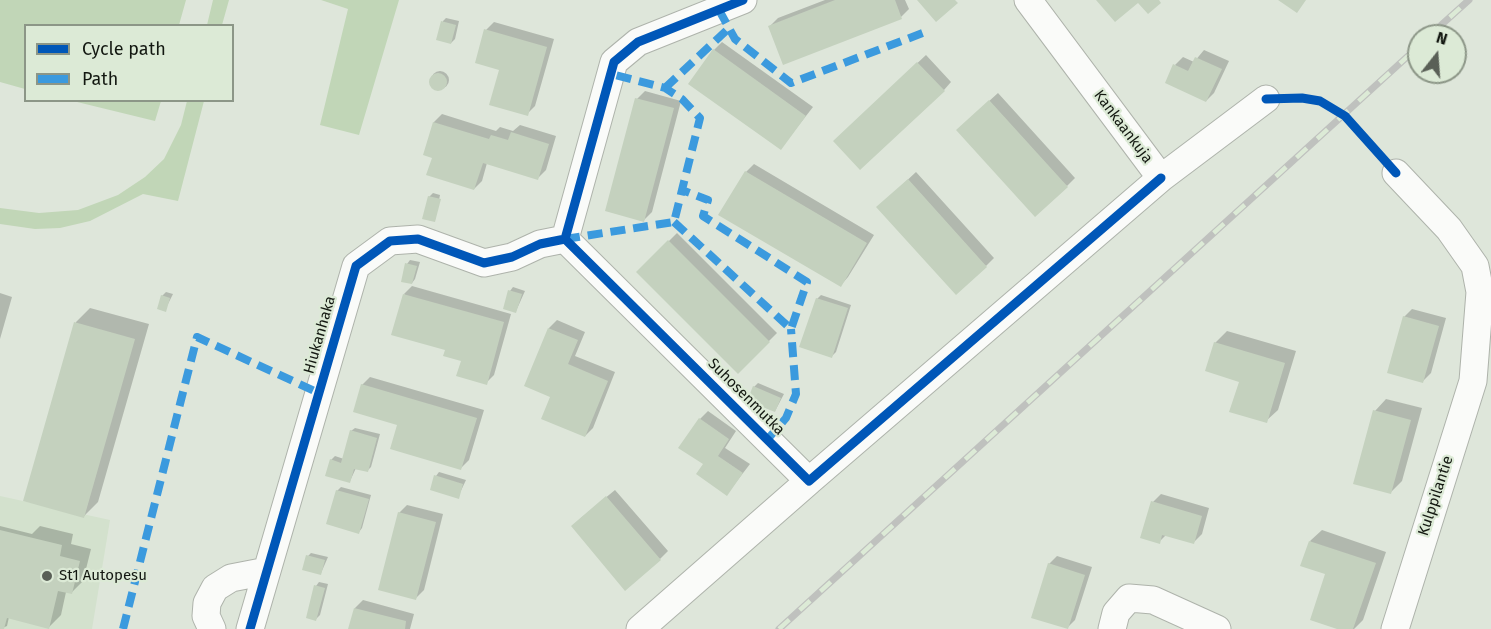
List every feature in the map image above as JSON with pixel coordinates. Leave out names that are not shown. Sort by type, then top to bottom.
[{"type":"street","points":[[565,239],[614,62],[638,42],[743,0]]},
{"type":"street","name":"Kankaankuja","points":[[1028,0],[1161,178],[1266,99]]},
{"type":"street","name":"Kulppilantie","points":[[1395,629],[1482,383],[1480,292],[1475,266],[1449,229],[1396,173]]},
{"type":"street","points":[[640,629],[1161,178]]},
{"type":"street","name":"Hiukanhaka","points":[[250,629],[356,266],[390,241],[418,239],[484,263],[512,257],[540,244],[565,239]]},
{"type":"street","name":"Suhosenmutka","points":[[565,239],[809,481]]},
{"type":"street","points":[[212,629],[206,616],[207,603],[215,588],[231,578],[267,571]]},
{"type":"street","points":[[1112,629],[1116,613],[1129,598],[1153,600],[1217,629]]},
{"type":"shaded area","points":[[0,0],[186,0],[179,24],[24,24],[24,89],[0,82]]},
{"type":"shaded area","points":[[213,0],[229,0],[222,24],[207,24]]},
{"type":"shaded area","points":[[321,0],[399,0],[359,135],[320,125],[348,9]]},
{"type":"shaded area","points":[[77,102],[161,102],[155,121]]},
{"type":"shaded area","points":[[187,102],[204,102],[178,201],[143,194],[90,221],[60,228],[35,229],[0,224],[0,208],[39,213],[78,210],[118,195],[145,177],[164,159],[181,125]]},
{"type":"shaded area","points":[[0,496],[110,520],[92,629],[0,629]]},
{"type":"building","points":[[835,0],[895,0],[902,19],[783,65],[768,26]]},
{"type":"building","points":[[917,0],[955,0],[958,3],[936,22]]},
{"type":"building","points":[[1096,0],[1159,0],[1161,3],[1148,14],[1138,3],[1115,22]]},
{"type":"building","points":[[1278,0],[1306,0],[1297,13]]},
{"type":"building","points":[[441,21],[456,25],[451,44],[436,40]]},
{"type":"building","points":[[484,29],[547,47],[528,116],[489,105],[499,70],[475,63]]},
{"type":"building","points":[[713,49],[806,116],[781,150],[688,84]]},
{"type":"building","points":[[1195,57],[1222,69],[1206,102],[1165,83],[1173,64],[1188,71]]},
{"type":"building","points":[[917,62],[945,91],[860,170],[833,141]]},
{"type":"building","points":[[438,73],[446,78],[447,82],[442,90],[438,91],[430,86],[429,82],[434,74]]},
{"type":"building","points":[[635,98],[674,108],[644,222],[605,211]]},
{"type":"building","points":[[989,100],[1068,187],[1035,217],[956,130]]},
{"type":"building","points":[[433,122],[489,139],[491,135],[508,140],[511,132],[549,144],[538,180],[483,163],[474,190],[426,175],[432,158],[423,155]]},
{"type":"building","points":[[745,171],[867,243],[841,287],[718,215]]},
{"type":"building","points":[[908,179],[987,267],[956,295],[876,207]]},
{"type":"building","points":[[428,196],[441,199],[435,222],[422,219]]},
{"type":"building","points":[[668,240],[770,342],[738,374],[636,272]]},
{"type":"building","points":[[405,263],[417,266],[412,284],[401,282]]},
{"type":"building","points":[[508,290],[522,294],[516,313],[503,309]]},
{"type":"building","points":[[403,294],[504,322],[487,385],[456,376],[461,361],[443,356],[445,350],[391,335]]},
{"type":"building","points":[[161,295],[170,298],[166,312],[157,309]]},
{"type":"building","points":[[816,298],[848,308],[832,358],[799,347]]},
{"type":"building","points":[[1403,316],[1439,326],[1423,383],[1387,373]]},
{"type":"building","points":[[74,322],[135,339],[84,518],[23,501]]},
{"type":"building","points":[[548,328],[578,340],[568,364],[608,381],[585,437],[541,419],[550,397],[524,386]]},
{"type":"building","points":[[1214,342],[1285,363],[1267,423],[1229,412],[1239,382],[1205,371]]},
{"type":"building","points":[[361,384],[477,418],[461,470],[390,449],[397,425],[353,412]]},
{"type":"building","points":[[753,386],[781,398],[775,412],[747,401]]},
{"type":"building","points":[[1373,410],[1411,420],[1391,494],[1353,484]]},
{"type":"building","points":[[699,418],[729,439],[718,456],[743,473],[727,496],[696,474],[703,464],[678,448]]},
{"type":"building","points":[[350,430],[377,438],[368,472],[354,469],[350,483],[325,476],[330,459],[341,463]]},
{"type":"building","points":[[434,475],[463,484],[459,499],[430,490]]},
{"type":"building","points":[[336,490],[369,499],[359,534],[326,524]]},
{"type":"building","points":[[606,496],[661,560],[625,591],[571,526]]},
{"type":"building","points":[[1151,501],[1202,516],[1194,544],[1162,535],[1160,544],[1140,538]]},
{"type":"building","points":[[398,512],[436,522],[416,600],[378,590]]},
{"type":"building","name":"St1 Autopesu","points":[[0,530],[62,545],[60,556],[80,561],[72,594],[58,591],[49,629],[7,618],[4,629],[0,629]]},
{"type":"building","points":[[1309,541],[1376,563],[1353,629],[1337,629],[1310,620],[1325,574],[1300,566]]},
{"type":"building","points":[[306,555],[325,560],[321,575],[302,570]]},
{"type":"building","points":[[1048,563],[1085,575],[1068,629],[1031,618]]},
{"type":"building","points":[[314,585],[325,588],[316,621],[306,618]]},
{"type":"building","points":[[354,608],[406,621],[405,629],[348,629]]},
{"type":"railway","points":[[1442,24],[1469,0]]},
{"type":"railway","points":[[779,629],[1407,57]]},
{"type":"marked path","points":[[719,10],[735,39],[791,83],[928,31]]},
{"type":"marked path","points":[[665,88],[729,28]]},
{"type":"marked path","points":[[565,239],[674,222],[700,118],[682,99],[665,88],[611,74]]},
{"type":"marked path","points":[[674,222],[791,329],[807,282],[703,216],[708,200],[682,190]]},
{"type":"marked path","points":[[767,440],[786,418],[796,394],[791,329]]},
{"type":"marked path","points":[[123,629],[197,337],[319,393]]},
{"type":"cycle path","points":[[743,0],[638,42],[614,62],[565,239],[809,481],[1161,178]]},
{"type":"cycle path","points":[[1266,99],[1302,98],[1320,101],[1345,116],[1396,173]]},
{"type":"cycle path","points":[[250,629],[356,266],[390,241],[418,239],[484,263],[512,257],[540,244],[565,239]]},
{"type":"place","name":"St1 Autopesu","points":[[47,576]]}]
